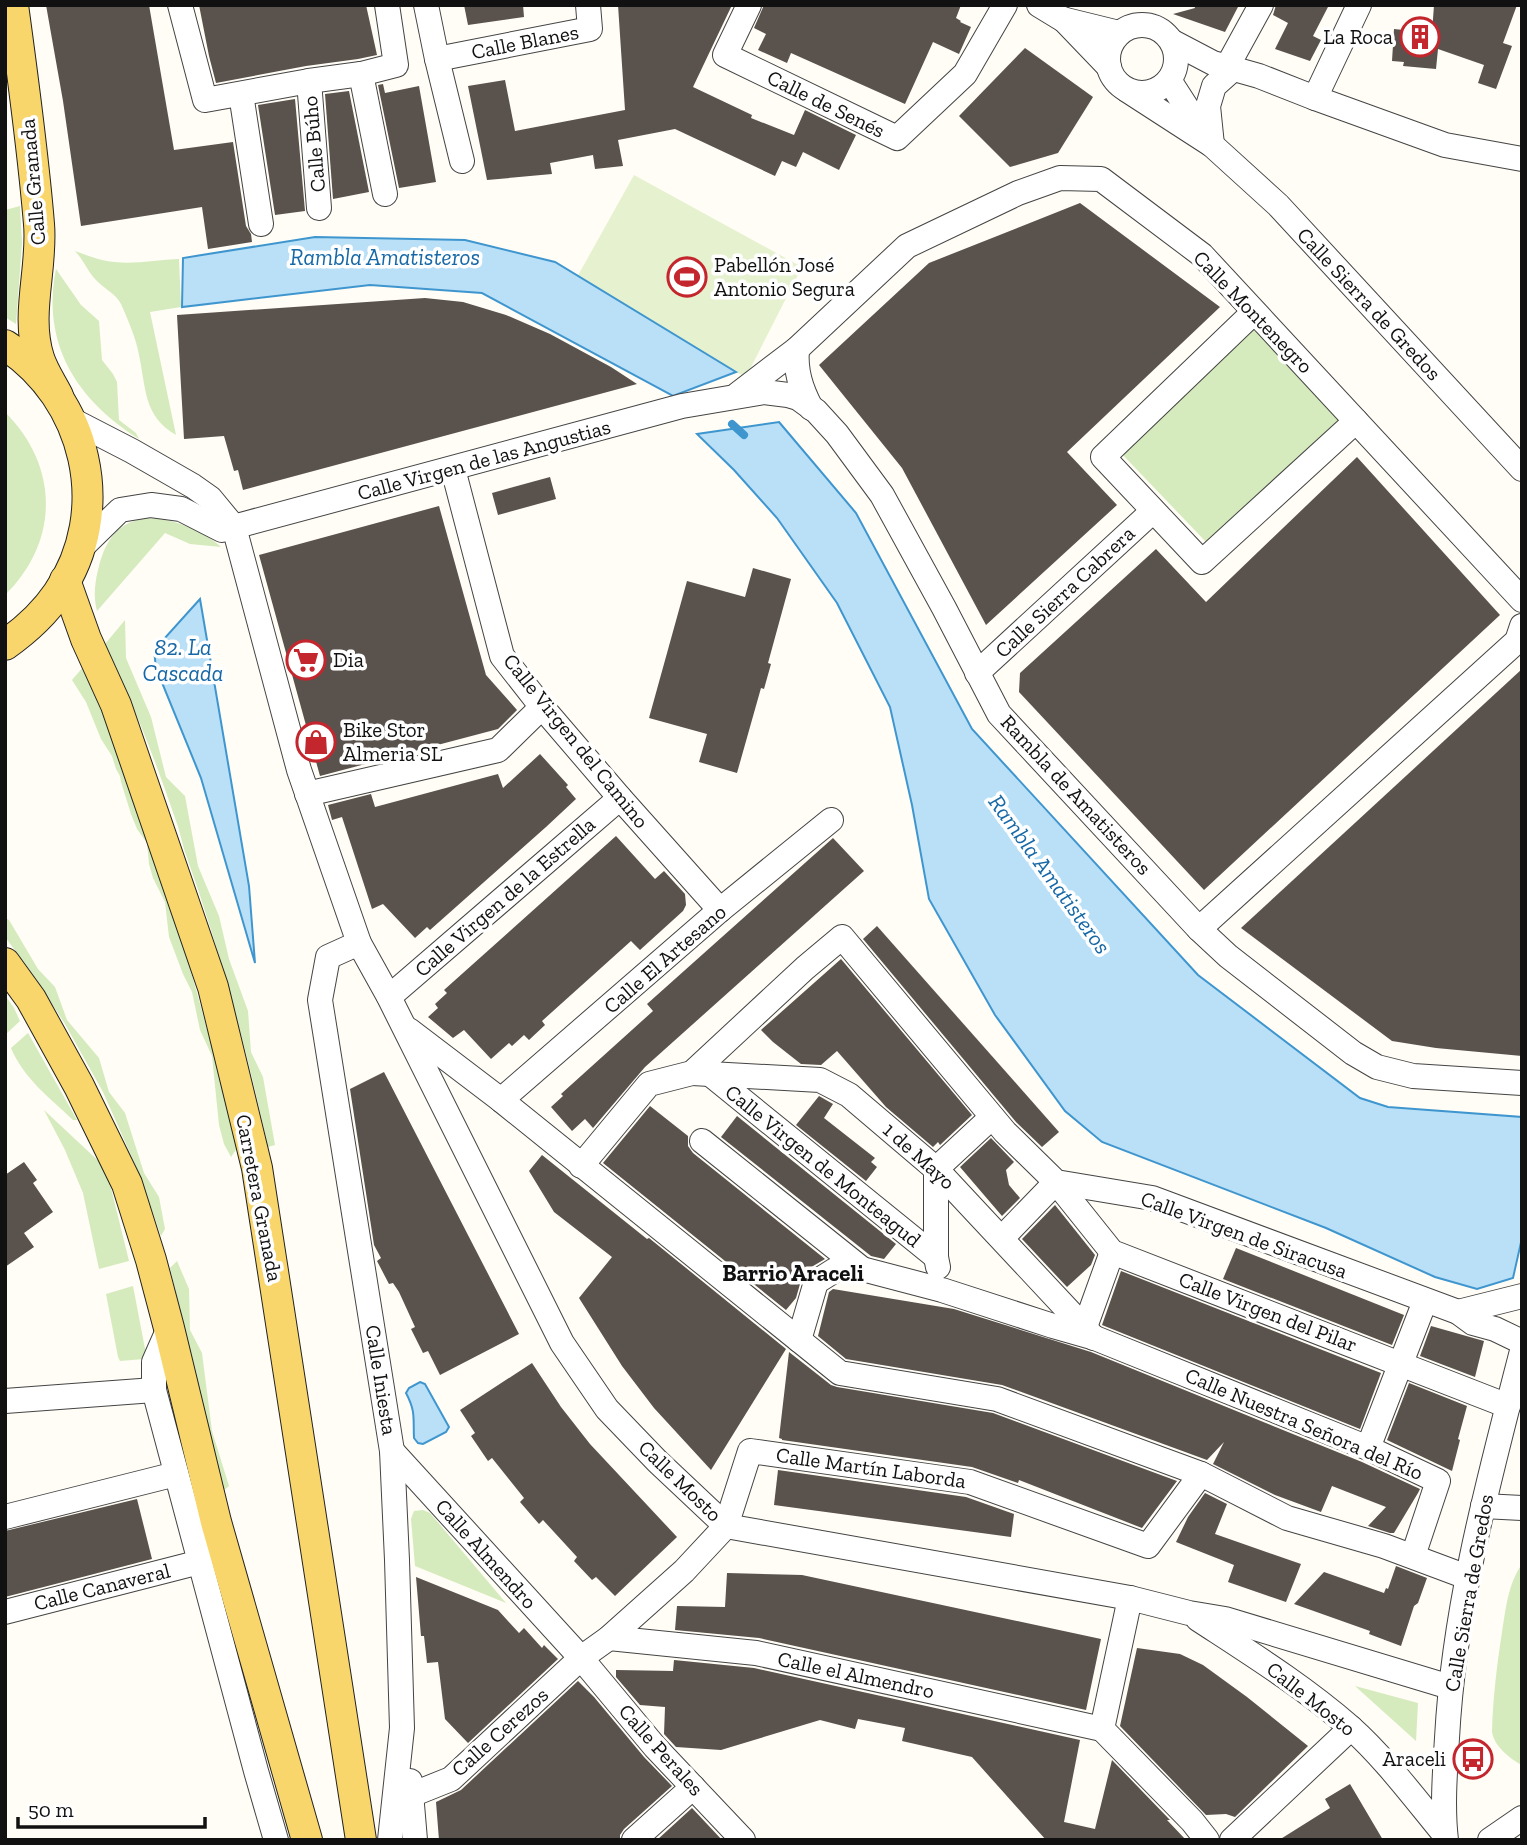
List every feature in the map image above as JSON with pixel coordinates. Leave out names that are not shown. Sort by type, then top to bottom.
[{"type":"main road","name":"Calle Granada","points":[[13,5],[40,227],[34,334],[39,358],[64,407]]},
{"type":"main road","points":[[5,345],[38,371],[64,407],[79,438],[88,491],[79,550],[59,592],[24,632],[5,645]]},
{"type":"main road","name":"Carretera Granada","points":[[65,580],[86,639],[116,705],[213,987],[257,1168],[361,1840]]},
{"type":"main road","points":[[5,963],[31,999],[79,1086],[127,1184],[169,1328],[216,1522],[307,1840]]},
{"type":"street","points":[[180,5],[205,100],[361,74],[396,65],[387,5]]},
{"type":"street","points":[[426,5],[461,162]]},
{"type":"street","name":"Calle Blanes","points":[[437,59],[590,29],[588,5]]},
{"type":"street","name":"Calle de Senés","points":[[749,5],[724,55],[897,138],[965,74],[1005,5]]},
{"type":"street","points":[[1038,5],[1062,19],[1109,67]]},
{"type":"street","points":[[1144,5],[1110,47],[1108,59],[1114,78],[1127,90],[1140,93],[1159,89],[1170,78],[1176,65],[1177,56],[1169,37],[1162,5]]},
{"type":"street","points":[[1212,145],[1208,106],[1214,86],[1261,5]]},
{"type":"street","points":[[1315,98],[1359,5]]},
{"type":"street","points":[[1062,19],[1124,30],[1142,24],[1153,26],[1224,66],[1259,76],[1444,145],[1522,159]]},
{"type":"street","points":[[1170,78],[1224,66]]},
{"type":"street","points":[[361,74],[385,194]]},
{"type":"street","name":"Calle Sierra de Gredos","points":[[1170,78],[1212,145]]},
{"type":"street","name":"Calle Búho","points":[[309,81],[319,208]]},
{"type":"street","name":"Calle Sierra de Gredos","points":[[1127,90],[1212,145],[1278,205],[1522,469]]},
{"type":"street","points":[[241,94],[261,223]]},
{"type":"street","name":"Calle Montenegro","points":[[734,396],[797,349],[907,246],[1018,193],[1060,178],[1101,179],[1202,255],[1522,600]]},
{"type":"street","name":"Calle Sierra Cabrera","points":[[1254,312],[1103,457],[1153,512],[1202,562],[1356,421]]},
{"type":"street","points":[[797,349],[800,384],[811,408]]},
{"type":"street","name":"Rambla de Amatisteros","points":[[734,396],[777,393],[798,398],[837,434],[882,495],[986,692],[1006,723],[1199,929],[1228,956],[1353,1054],[1377,1067],[1413,1076],[1522,1083]]},
{"type":"street","name":"Calle Virgen de las Angustias","points":[[234,527],[668,409],[734,396]]},
{"type":"street","points":[[64,407],[193,486],[210,498],[234,527],[222,530],[181,509],[150,505],[120,510],[79,550]]},
{"type":"street","name":"Calle Virgen del Camino","points":[[453,469],[502,656],[542,707],[720,911]]},
{"type":"street","name":"Calle Sierra Cabrera","points":[[977,673],[1153,512]]},
{"type":"street","name":"Calle Mosto","points":[[234,527],[295,757],[359,943],[389,997],[562,1343],[607,1409],[726,1527],[1130,1598],[1225,1619],[1450,1687]]},
{"type":"street","points":[[1199,929],[1517,641],[1522,626]]},
{"type":"street","points":[[307,794],[498,750],[542,707]]},
{"type":"street","name":"Calle Virgen de la Estrella","points":[[389,997],[620,798]]},
{"type":"street","name":"Calle El Artesano","points":[[501,1100],[720,911],[831,820]]},
{"type":"street","points":[[582,1166],[649,1084],[701,1074],[805,968],[842,937],[992,1117],[1056,1182],[1112,1252],[1090,1333]]},
{"type":"street","name":"Calle Iniesta","points":[[359,943],[328,957],[320,1000],[392,1451],[402,1728],[390,1840]]},
{"type":"street","points":[[404,1027],[501,1100],[840,1373],[998,1399],[1200,1474],[1287,1518],[1413,1556],[1467,1577]]},
{"type":"street","name":"1 de Mayo","points":[[701,1074],[820,1080],[849,1095],[936,1169],[1090,1333]]},
{"type":"street","name":"Calle Virgen de Monteagud","points":[[701,1074],[936,1257]]},
{"type":"street","points":[[942,1290],[936,1257],[936,1169],[992,1117]]},
{"type":"street","points":[[702,1141],[862,1269]]},
{"type":"street","points":[[1002,1238],[1056,1182]]},
{"type":"street","name":"Calle Virgen de Siracusa","points":[[1056,1182],[1152,1198],[1458,1312],[1473,1323],[1495,1329],[1522,1342]]},
{"type":"street","name":"Calle Virgen del Pilar","points":[[1112,1252],[1508,1406]]},
{"type":"street","points":[[799,1340],[816,1282],[835,1270],[862,1269]]},
{"type":"street","name":"Calle Nuestra Señora del Río","points":[[862,1269],[942,1290],[1053,1326],[1090,1333],[1368,1448],[1438,1480],[1413,1556]]},
{"type":"street","points":[[1458,1312],[1522,1296]]},
{"type":"street","points":[[1368,1448],[1425,1301]]},
{"type":"street","points":[[169,1328],[154,1362],[153,1391],[276,1840]]},
{"type":"street","name":"Calle Sierra de Gredos","points":[[1446,1838],[1445,1778],[1450,1687],[1467,1577],[1522,1351]]},
{"type":"street","points":[[5,1401],[153,1391]]},
{"type":"street","name":"Calle Almendro","points":[[392,1451],[581,1658]]},
{"type":"street","name":"Calle Martín Laborda","points":[[726,1527],[750,1451],[970,1482],[1148,1546],[1200,1474]]},
{"type":"street","points":[[5,1517],[176,1474]]},
{"type":"street","points":[[1483,1506],[1522,1508]]},
{"type":"street","name":"Calle Cerezos","points":[[411,1795],[451,1779],[581,1658],[684,1572],[726,1527]]},
{"type":"street","name":"Calle Canaveral","points":[[5,1612],[200,1562]]},
{"type":"street","points":[[1130,1598],[1102,1729],[1192,1821],[1207,1840]]},
{"type":"street","name":"Calle Mosto","points":[[1189,1613],[1287,1677],[1351,1728],[1392,1771],[1446,1838]]},
{"type":"street","name":"Calle el Almendro","points":[[608,1638],[756,1653],[1102,1729]]},
{"type":"street","name":"Calle Perales","points":[[581,1658],[656,1747],[743,1840]]},
{"type":"street","points":[[402,1728],[415,1840]]},
{"type":"street","points":[[1232,1840],[1351,1728]]},
{"type":"street","points":[[634,1840],[693,1787]]},
{"type":"street","points":[[1490,1840],[1522,1818]]},
{"type":"green space","name":"Pabellón José Antonio Segura","points":[[634,175],[802,267],[746,377],[571,288]]},
{"type":"green space","points":[[20,206],[22,243],[16,324],[5,317],[5,210]]},
{"type":"green space","points":[[75,251],[121,263],[179,259],[181,307],[150,312],[176,435],[157,419],[152,410],[136,342],[119,300],[101,285]]},
{"type":"green space","points":[[56,269],[81,305],[99,321],[102,360],[117,382],[119,420],[136,433],[139,439],[98,407],[69,368],[59,345],[54,322]]},
{"type":"green space","points":[[1253,328],[1340,422],[1208,544],[1120,452]]},
{"type":"green space","points":[[5,412],[23,433],[36,456],[43,479],[46,504],[36,551],[23,574],[5,595]]},
{"type":"green space","points":[[147,518],[186,526],[221,547],[190,544],[165,533],[97,611],[96,583],[109,540],[120,528]]},
{"type":"green space","points":[[125,620],[126,658],[151,717],[166,777],[185,796],[198,866],[219,916],[229,959],[248,1011],[251,1052],[263,1077],[275,1145],[268,1147],[231,997],[178,826],[143,730],[105,644]]},
{"type":"green space","points":[[84,666],[136,800],[179,929],[237,1148],[231,1157],[219,1125],[212,1056],[200,1030],[192,992],[169,937],[165,902],[153,878],[147,843],[137,829],[112,756],[101,739],[86,702],[72,680]]},
{"type":"green space","points":[[5,918],[9,920],[38,969],[55,987],[67,1020],[99,1058],[109,1092],[125,1113],[144,1173],[159,1197],[165,1229],[161,1236],[138,1171],[103,1092],[65,1024],[5,937]]},
{"type":"green space","points":[[5,995],[20,1021],[5,1035]]},
{"type":"green space","points":[[28,1033],[77,1120],[73,1120],[38,1087],[16,1059],[11,1048]]},
{"type":"green space","points":[[44,1110],[106,1168],[129,1261],[99,1269],[83,1193]]},
{"type":"green space","points":[[177,1261],[189,1289],[190,1330],[202,1353],[212,1431],[229,1486],[223,1491],[170,1268]]},
{"type":"green space","points":[[133,1286],[146,1354],[144,1359],[120,1361],[106,1294]]},
{"type":"green space","points":[[423,1510],[430,1513],[506,1603],[415,1566],[411,1519],[414,1511]]},
{"type":"green space","points":[[1522,1564],[1522,1765],[1503,1751],[1495,1741],[1492,1731],[1506,1605]]},
{"type":"green space","points":[[1355,1686],[1418,1703],[1416,1741]]},
{"type":"water","points":[[315,237],[465,240],[555,262],[736,372],[673,396],[482,293],[370,285],[182,307],[183,258]]},
{"type":"water","points":[[779,422],[856,513],[972,729],[1198,975],[1360,1098],[1388,1107],[1522,1117],[1522,1238],[1513,1278],[1477,1289],[1435,1277],[1326,1228],[1102,1142],[1065,1111],[995,1015],[929,899],[890,707],[837,603],[777,518],[697,434]]},
{"type":"water","name":"82. La Cascada","points":[[200,599],[249,886],[255,963],[201,778],[156,668],[154,650]]},
{"type":"water","points":[[420,1382],[425,1384],[449,1427],[446,1432],[423,1444],[414,1438],[413,1410],[406,1393]]},
{"type":"building","points":[[46,5],[149,5],[174,150],[233,142],[246,226],[252,242],[208,249],[202,207],[81,226]]},
{"type":"building","points":[[199,5],[366,5],[377,55],[216,83]]},
{"type":"building","points":[[464,5],[523,5],[524,17],[468,25]]},
{"type":"building","points":[[618,5],[732,5],[693,87],[752,115],[751,118],[794,135],[805,110],[856,135],[839,170],[803,152],[796,167],[782,161],[775,176],[675,129],[618,140],[623,166],[595,169],[593,155],[550,163],[552,174],[487,180],[468,86],[505,80],[515,131],[625,110]]},
{"type":"building","points":[[764,5],[961,5],[956,18],[971,27],[959,54],[933,42],[905,104],[791,53],[787,63],[758,50],[766,34],[754,28]]},
{"type":"building","points":[[1194,5],[1239,5],[1225,32],[1173,14],[1195,8]]},
{"type":"building","points":[[1276,5],[1329,5],[1313,36],[1321,40],[1310,61],[1275,49],[1288,23],[1273,15]]},
{"type":"building","points":[[1434,5],[1517,5],[1503,43],[1512,46],[1496,89],[1478,83],[1484,65],[1438,49],[1436,69],[1403,66],[1404,62],[1392,61],[1394,29],[1432,33]]},
{"type":"building","points":[[1025,48],[1093,97],[1058,153],[1010,167],[959,116]]},
{"type":"building","points":[[383,84],[385,93],[419,86],[436,182],[399,188],[378,85]]},
{"type":"building","points":[[349,91],[369,192],[333,199],[325,94]]},
{"type":"building","points":[[295,99],[305,211],[275,215],[258,105]]},
{"type":"building","points":[[1080,203],[1220,307],[1067,452],[1117,505],[986,625],[902,468],[819,365],[929,263]]},
{"type":"building","points":[[425,298],[463,302],[506,315],[550,334],[637,384],[243,490],[238,470],[234,471],[224,436],[184,439],[177,315]]},
{"type":"building","points":[[1357,457],[1500,615],[1204,890],[1019,692],[1020,673],[1156,549],[1206,602]]},
{"type":"building","points":[[550,477],[556,499],[498,515],[492,493]]},
{"type":"building","points":[[439,506],[486,675],[517,710],[498,729],[320,776],[259,555]]},
{"type":"building","points":[[753,568],[791,579],[768,663],[771,664],[764,689],[761,688],[737,773],[699,762],[707,734],[649,718],[687,581],[745,597]]},
{"type":"building","points":[[1522,669],[1522,1056],[1392,1041],[1241,928]]},
{"type":"building","points":[[540,754],[568,785],[566,787],[576,799],[546,827],[430,930],[427,927],[415,938],[383,904],[372,909],[342,817],[332,820],[328,805],[371,794],[375,807],[498,774],[503,788]]},
{"type":"building","points":[[616,836],[655,879],[664,871],[685,894],[686,905],[683,911],[640,950],[631,941],[542,1021],[545,1025],[529,1040],[524,1035],[512,1046],[509,1043],[491,1059],[464,1030],[453,1038],[428,1017],[438,1008],[435,1004],[447,993],[444,990]]},
{"type":"building","points":[[833,838],[864,871],[645,1067],[593,1128],[585,1119],[572,1131],[551,1107],[563,1096],[561,1094],[653,1011],[647,1004]]},
{"type":"building","points":[[877,926],[1059,1132],[1042,1147],[1016,1122],[863,939]]},
{"type":"building","points":[[841,959],[972,1115],[940,1145],[938,1142],[933,1147],[886,1107],[837,1051],[821,1065],[801,1064],[761,1030]]},
{"type":"building","points":[[384,1072],[519,1334],[440,1375],[428,1351],[423,1353],[411,1329],[415,1327],[399,1292],[393,1283],[389,1284],[377,1261],[381,1258],[374,1245],[350,1089]]},
{"type":"building","points":[[819,1096],[833,1104],[824,1118],[875,1158],[871,1162],[877,1167],[866,1181],[796,1125]]},
{"type":"building","points":[[650,1106],[688,1136],[688,1146],[693,1153],[825,1259],[808,1269],[802,1277],[796,1298],[786,1310],[603,1163]]},
{"type":"building","points":[[737,1116],[896,1244],[884,1259],[871,1256],[721,1137]]},
{"type":"building","points":[[991,1138],[1014,1162],[1006,1170],[1009,1185],[1020,1198],[1002,1216],[960,1167]]},
{"type":"building","points":[[542,1155],[786,1349],[711,1470],[654,1408],[622,1366],[579,1298],[612,1257],[554,1212],[529,1171]]},
{"type":"building","points":[[24,1162],[37,1180],[33,1183],[53,1212],[24,1233],[34,1247],[5,1267],[5,1175]]},
{"type":"building","points":[[1055,1205],[1095,1255],[1091,1265],[1067,1287],[1022,1239]]},
{"type":"building","points":[[1236,1248],[1404,1315],[1392,1345],[1223,1279]]},
{"type":"building","points":[[1121,1271],[1381,1373],[1360,1429],[1102,1325]]},
{"type":"building","points":[[833,1289],[954,1309],[1091,1352],[1362,1462],[1420,1489],[1394,1533],[1390,1533],[1368,1526],[1386,1507],[1332,1486],[1321,1512],[1275,1495],[1213,1464],[1224,1442],[1207,1460],[1002,1385],[846,1359],[818,1336],[829,1292]]},
{"type":"building","points":[[1431,1326],[1484,1341],[1475,1377],[1420,1356]]},
{"type":"building","points":[[789,1352],[837,1387],[993,1413],[1177,1481],[1142,1528],[1019,1480],[1018,1483],[972,1467],[782,1440],[779,1438]]},
{"type":"building","points":[[532,1363],[590,1444],[677,1537],[615,1596],[596,1577],[592,1580],[574,1561],[577,1557],[543,1520],[539,1524],[520,1502],[524,1498],[492,1458],[488,1461],[471,1436],[475,1433],[460,1410]]},
{"type":"building","points":[[1409,1383],[1467,1406],[1452,1471],[1387,1440]]},
{"type":"building","points":[[778,1470],[966,1497],[1014,1514],[1011,1537],[774,1505]]},
{"type":"building","points":[[1205,1493],[1227,1504],[1215,1534],[1301,1564],[1286,1602],[1228,1582],[1234,1565],[1176,1542],[1188,1517]]},
{"type":"building","points":[[137,1499],[152,1559],[5,1597],[5,1531]]},
{"type":"building","points":[[1396,1566],[1427,1578],[1418,1603],[1414,1606],[1401,1646],[1369,1634],[1370,1631],[1294,1604],[1324,1572],[1384,1593]]},
{"type":"building","points":[[727,1573],[802,1575],[1101,1639],[1086,1710],[759,1638],[675,1630],[677,1606],[725,1607]]},
{"type":"building","points":[[416,1577],[498,1610],[519,1633],[524,1628],[542,1648],[544,1645],[558,1659],[468,1743],[445,1719],[438,1662],[427,1663],[424,1636],[421,1636]]},
{"type":"building","points":[[1137,1648],[1180,1654],[1203,1665],[1308,1746],[1235,1817],[1226,1814],[1206,1815],[1120,1726]]},
{"type":"building","points":[[674,1660],[754,1668],[1080,1740],[1064,1822],[1095,1829],[1112,1760],[1186,1840],[1046,1840],[972,1757],[902,1741],[905,1728],[858,1719],[855,1729],[820,1720],[721,1750],[676,1747],[664,1734],[665,1707],[640,1705],[616,1677],[616,1670],[673,1671]]},
{"type":"building","points":[[578,1681],[672,1786],[624,1829],[620,1840],[439,1840],[436,1802],[461,1790]]},
{"type":"building","points":[[1350,1784],[1383,1840],[1279,1840],[1330,1808],[1325,1799]]},
{"type":"building","points":[[692,1808],[722,1840],[657,1840]]},
{"type":"waterway","name":"Rambla Amatisteros","points":[[732,424],[744,435]]},
{"type":"place","name":"La Roca","points":[[1420,37]]},
{"type":"place","name":"Pabellón José Antonio Segura","points":[[687,277]]},
{"type":"place","name":"Dia","points":[[306,660]]},
{"type":"place","name":"Bike Stor Almeria SL","points":[[316,742]]},
{"type":"place","name":"Araceli","points":[[1473,1759]]},
{"type":"district","name":"Barrio Araceli","points":[[793,1273]]}]
